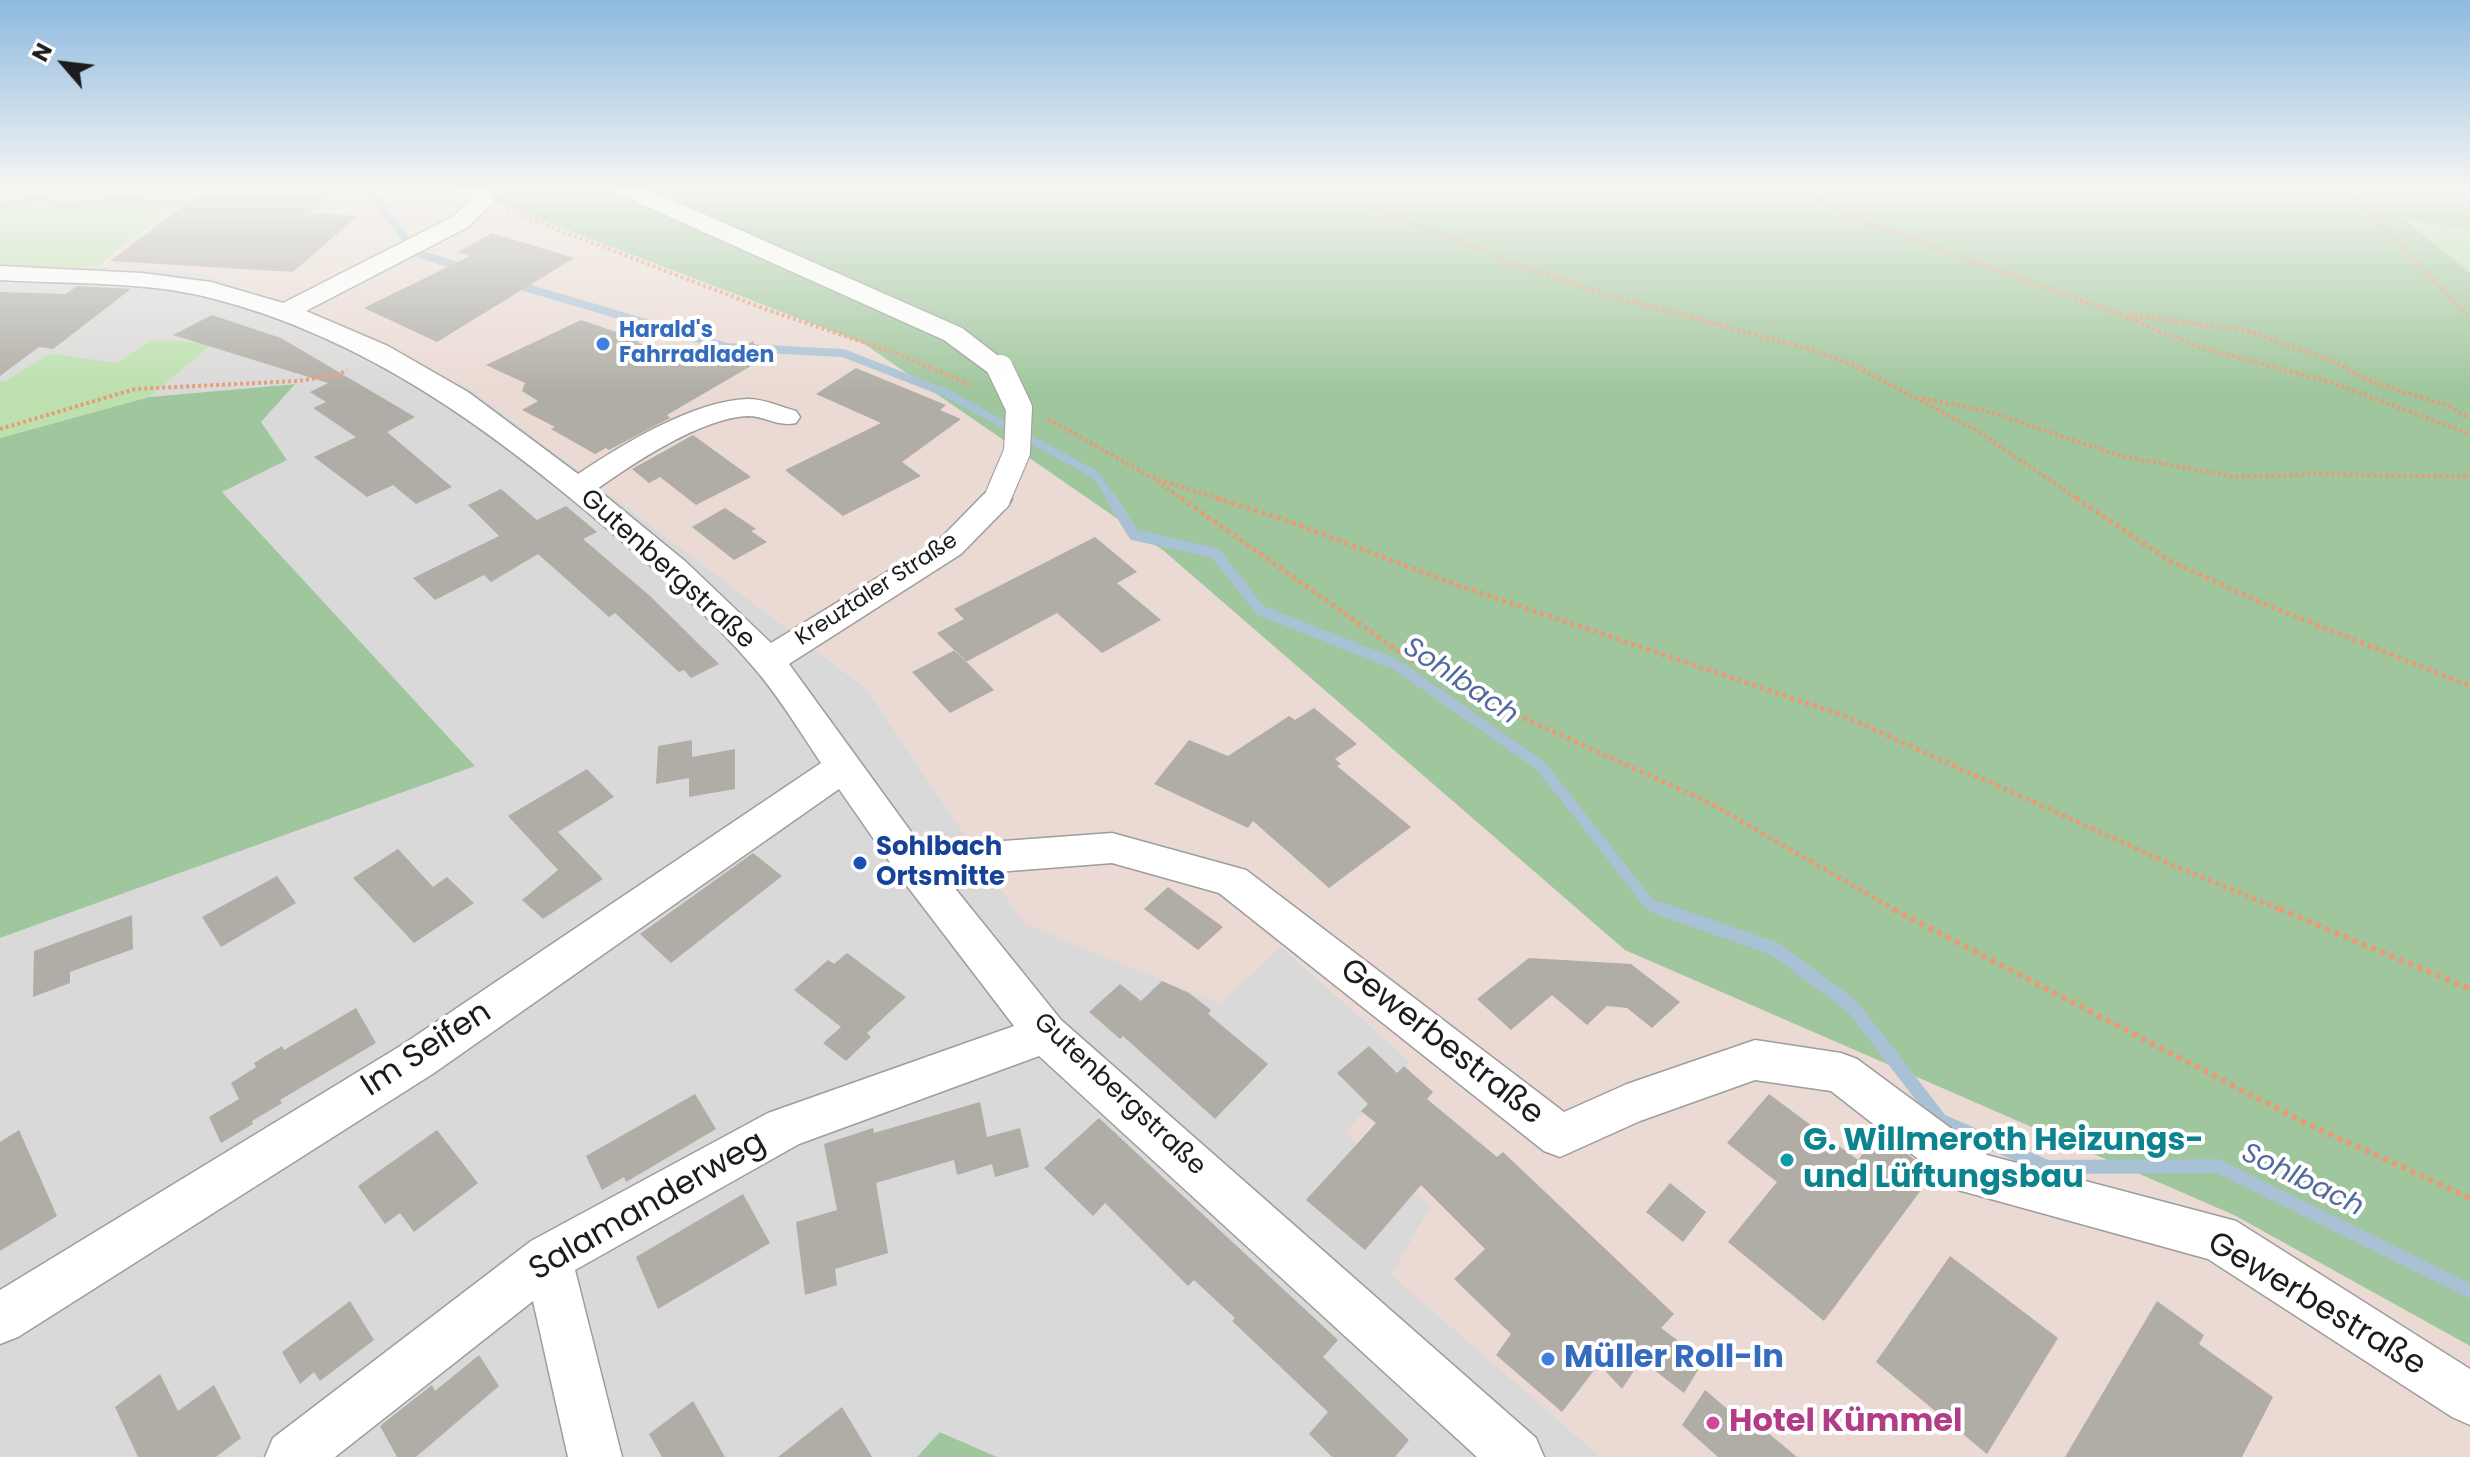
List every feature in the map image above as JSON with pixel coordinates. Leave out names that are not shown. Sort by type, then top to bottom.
[{"type":"street","points":[[285,312],[392,257]]},
{"type":"street","name":"Kreuztaler Straße","points":[[768,661],[950,547],[997,499],[1017,452],[1019,408],[953,334],[780,257]]},
{"type":"street","name":"Gutenbergstraße","points":[[0,273],[142,281],[211,290],[285,312],[379,352],[458,398],[578,488],[675,569],[768,661],[912,863],[1046,1034],[1517,1457]]},
{"type":"street","points":[[578,488],[610,465],[693,423],[746,408],[786,417]]},
{"type":"street","name":"Im Seifen","points":[[0,1319],[418,1059],[845,766]]},
{"type":"street","name":"Gewerbestraße","points":[[912,863],[1112,848],[1232,881],[1560,1136],[1627,1105],[1755,1060],[1841,1073],[1975,1174],[2219,1238],[2470,1399]]},
{"type":"street","name":"Salamanderweg","points":[[292,1457],[548,1258],[784,1128],[1046,1034]]},
{"type":"street","points":[[548,1258],[595,1457]]},
{"type":"path","points":[[633,257],[765,309],[898,354],[992,379]]},
{"type":"path","points":[[1497,257],[1590,289],[1809,349],[1855,366],[1976,430],[2168,560],[2275,609],[2470,686]]},
{"type":"path","points":[[1961,257],[2119,314],[2201,348],[2327,381],[2470,434]]},
{"type":"path","points":[[2411,257],[2470,318]]},
{"type":"path","points":[[2119,314],[2248,331],[2336,362],[2367,380],[2451,407],[2470,419]]},
{"type":"path","points":[[0,429],[135,389],[298,381],[337,375],[379,352]]},
{"type":"path","points":[[1916,397],[1987,411],[2121,456],[2236,477],[2315,474],[2470,477]]},
{"type":"path","points":[[1040,415],[1069,428],[1151,477],[1401,653],[1453,686],[1712,804],[1929,930],[2301,1121],[2470,1198]]},
{"type":"path","points":[[1151,477],[1285,520],[1454,584],[1842,715],[2170,864],[2470,989]]},
{"type":"shaded area","points":[[109,257],[638,257],[863,343],[1164,551],[2234,1215],[2470,1346],[2470,1457],[1601,1457],[1391,1275],[1431,1206],[1345,1132],[1410,1061],[1282,946],[1220,1004],[1025,924],[867,689],[470,388],[206,273],[98,266]]},
{"type":"shaded area","points":[[98,266],[206,273],[470,388],[867,689],[1025,924],[1281,946],[1410,1061],[1431,1206],[1392,1275],[1601,1457],[997,1457],[941,1432],[917,1457],[0,1457],[0,938],[474,765],[221,492],[287,460],[261,422],[294,384],[149,397],[212,345],[152,339],[117,363],[50,353],[5,381],[0,381],[0,271]]},
{"type":"green space","points":[[0,257],[109,257],[98,266],[0,271]]},
{"type":"green space","points":[[638,257],[2451,257],[2470,273],[2470,1346],[2234,1215],[1625,950],[1164,551],[863,343]]},
{"type":"green space","points":[[2450,257],[2470,257],[2470,273]]},
{"type":"green space","points":[[152,339],[213,344],[149,397],[0,438],[0,381],[5,381],[50,353],[117,363]]},
{"type":"green space","points":[[295,384],[261,422],[287,460],[222,492],[475,766],[0,938],[0,438],[149,397]]},
{"type":"green space","points":[[940,1432],[997,1457],[917,1457]]},
{"type":"building","points":[[115,257],[310,257],[293,272],[110,261]]},
{"type":"building","points":[[468,257],[574,258],[437,342],[364,308]]},
{"type":"building","points":[[77,286],[131,289],[53,349],[39,347],[0,376],[0,292],[66,294]]},
{"type":"building","points":[[212,315],[281,338],[415,417],[387,432],[452,487],[416,504],[393,485],[367,497],[314,457],[356,437],[313,408],[326,402],[310,392],[328,383],[173,335]]},
{"type":"building","points":[[581,320],[628,336],[665,358],[681,363],[685,360],[697,367],[753,341],[763,359],[667,415],[670,418],[609,450],[606,448],[595,454],[551,429],[555,427],[522,410],[538,401],[522,391],[525,383],[486,365]]},
{"type":"building","points":[[856,368],[946,405],[940,410],[961,419],[902,462],[921,476],[843,516],[785,470],[881,423],[816,394]]},
{"type":"building","points":[[693,435],[751,477],[696,505],[660,477],[649,483],[632,469]]},
{"type":"building","points":[[501,489],[537,520],[566,506],[597,532],[583,539],[650,596],[719,664],[691,678],[684,670],[679,672],[615,613],[609,617],[538,554],[491,582],[484,575],[435,600],[413,578],[499,536],[468,505]]},
{"type":"building","points":[[725,508],[756,529],[751,531],[767,542],[734,560],[692,527]]},
{"type":"building","points":[[1095,537],[1137,572],[1117,583],[1161,620],[1102,653],[1057,613],[966,662],[937,633],[964,619],[954,609]]},
{"type":"building","points":[[955,650],[994,690],[950,713],[912,672]]},
{"type":"building","points":[[1314,708],[1357,744],[1335,759],[1341,764],[1337,766],[1411,827],[1329,888],[1253,821],[1248,828],[1154,784],[1189,740],[1228,756],[1289,716],[1295,720]]},
{"type":"building","points":[[692,740],[692,757],[735,749],[735,789],[689,797],[689,778],[656,784],[658,746]]},
{"type":"building","points":[[587,769],[614,797],[558,832],[603,879],[543,919],[522,900],[558,870],[508,816]]},
{"type":"building","points":[[398,849],[433,887],[447,877],[474,903],[414,943],[353,878]]},
{"type":"building","points":[[753,853],[782,876],[671,963],[640,934]]},
{"type":"building","points":[[277,876],[296,903],[221,947],[202,917]]},
{"type":"building","points":[[1168,887],[1223,927],[1198,950],[1144,909]]},
{"type":"building","points":[[132,915],[133,949],[70,972],[70,983],[33,997],[34,951]]},
{"type":"building","points":[[847,953],[906,997],[867,1033],[871,1037],[846,1061],[823,1043],[841,1027],[794,990],[828,960],[834,964]]},
{"type":"building","points":[[1529,958],[1631,964],[1680,1002],[1652,1028],[1627,1008],[1607,1006],[1587,1025],[1552,995],[1511,1030],[1477,999]]},
{"type":"building","points":[[1162,981],[1189,993],[1211,1010],[1208,1014],[1268,1064],[1215,1119],[1123,1036],[1120,1039],[1089,1012],[1120,984],[1141,1001]]},
{"type":"building","points":[[356,1008],[376,1043],[280,1100],[282,1103],[221,1143],[209,1117],[239,1099],[231,1083],[256,1067],[254,1063],[282,1046],[284,1050]]},
{"type":"building","points":[[1369,1046],[1397,1073],[1404,1066],[1433,1092],[1427,1099],[1497,1157],[1503,1152],[1674,1314],[1661,1328],[1704,1360],[1684,1393],[1641,1360],[1622,1389],[1599,1364],[1562,1412],[1496,1355],[1511,1334],[1454,1279],[1485,1249],[1421,1185],[1365,1250],[1306,1200],[1376,1123],[1361,1111],[1368,1104],[1337,1073]]},
{"type":"building","points":[[695,1094],[716,1129],[626,1182],[624,1177],[602,1190],[586,1156]]},
{"type":"building","points":[[1769,1094],[1858,1160],[1879,1132],[1933,1174],[1824,1321],[1728,1242],[1777,1182],[1727,1143]]},
{"type":"building","points":[[980,1102],[987,1137],[1020,1128],[1029,1167],[995,1177],[992,1164],[957,1175],[954,1160],[876,1183],[888,1253],[835,1269],[837,1285],[805,1295],[796,1222],[837,1210],[824,1144],[873,1128],[874,1133]]},
{"type":"building","points":[[1099,1118],[1338,1340],[1323,1357],[1409,1440],[1395,1457],[1332,1457],[1309,1434],[1328,1412],[1232,1321],[1235,1318],[1194,1280],[1188,1286],[1105,1203],[1093,1216],[1044,1168]]},
{"type":"building","points":[[19,1130],[57,1216],[0,1251],[0,1142]]},
{"type":"building","points":[[437,1130],[478,1183],[414,1232],[400,1213],[385,1224],[358,1186]]},
{"type":"building","points":[[1670,1183],[1706,1212],[1683,1242],[1646,1212]]},
{"type":"building","points":[[743,1194],[770,1243],[658,1309],[636,1257]]},
{"type":"building","points":[[1950,1256],[2058,1338],[1987,1454],[1876,1362]]},
{"type":"building","points":[[350,1301],[374,1340],[320,1381],[314,1372],[300,1384],[282,1352]]},
{"type":"building","points":[[2157,1301],[2204,1335],[2199,1344],[2273,1397],[2242,1457],[2065,1457]]},
{"type":"building","points":[[479,1355],[499,1386],[416,1457],[397,1457],[380,1426],[432,1385],[435,1391]]},
{"type":"building","points":[[160,1374],[178,1411],[214,1385],[241,1438],[216,1457],[138,1457],[115,1407]]},
{"type":"building","name":"Hotel Kümmel","points":[[1705,1390],[1751,1429],[1755,1422],[1797,1457],[1718,1457],[1682,1425]]},
{"type":"building","points":[[693,1401],[725,1457],[662,1457],[649,1434]]},
{"type":"building","points":[[842,1407],[872,1457],[778,1457]]},
{"type":"waterway","name":"Sohlbach","points":[[429,257],[464,268]]},
{"type":"waterway","name":"Sohlbach","points":[[514,284],[727,347],[843,353],[946,393],[1096,475],[1112,500]]},
{"type":"waterway","name":"Sohlbach","points":[[1111,498],[1134,535],[1215,553],[1260,610],[1395,664],[1541,766],[1651,906],[1666,911]]},
{"type":"waterway","name":"Sohlbach","points":[[1661,909],[1775,949],[1852,1006],[1941,1121],[2047,1167],[2218,1166],[2470,1291]]},
{"type":"place","name":"Harald's Fahrradladen","points":[[603,344]]},
{"type":"place","name":"Sohlbach Ortsmitte","points":[[860,863]]},
{"type":"place","name":"G. Willmeroth Heizungs- und Lüftungsbau","points":[[1787,1160]]},
{"type":"place","name":"Müller Roll-In","points":[[1548,1359]]},
{"type":"place","name":"Hotel Kümmel","points":[[1713,1423]]}]
